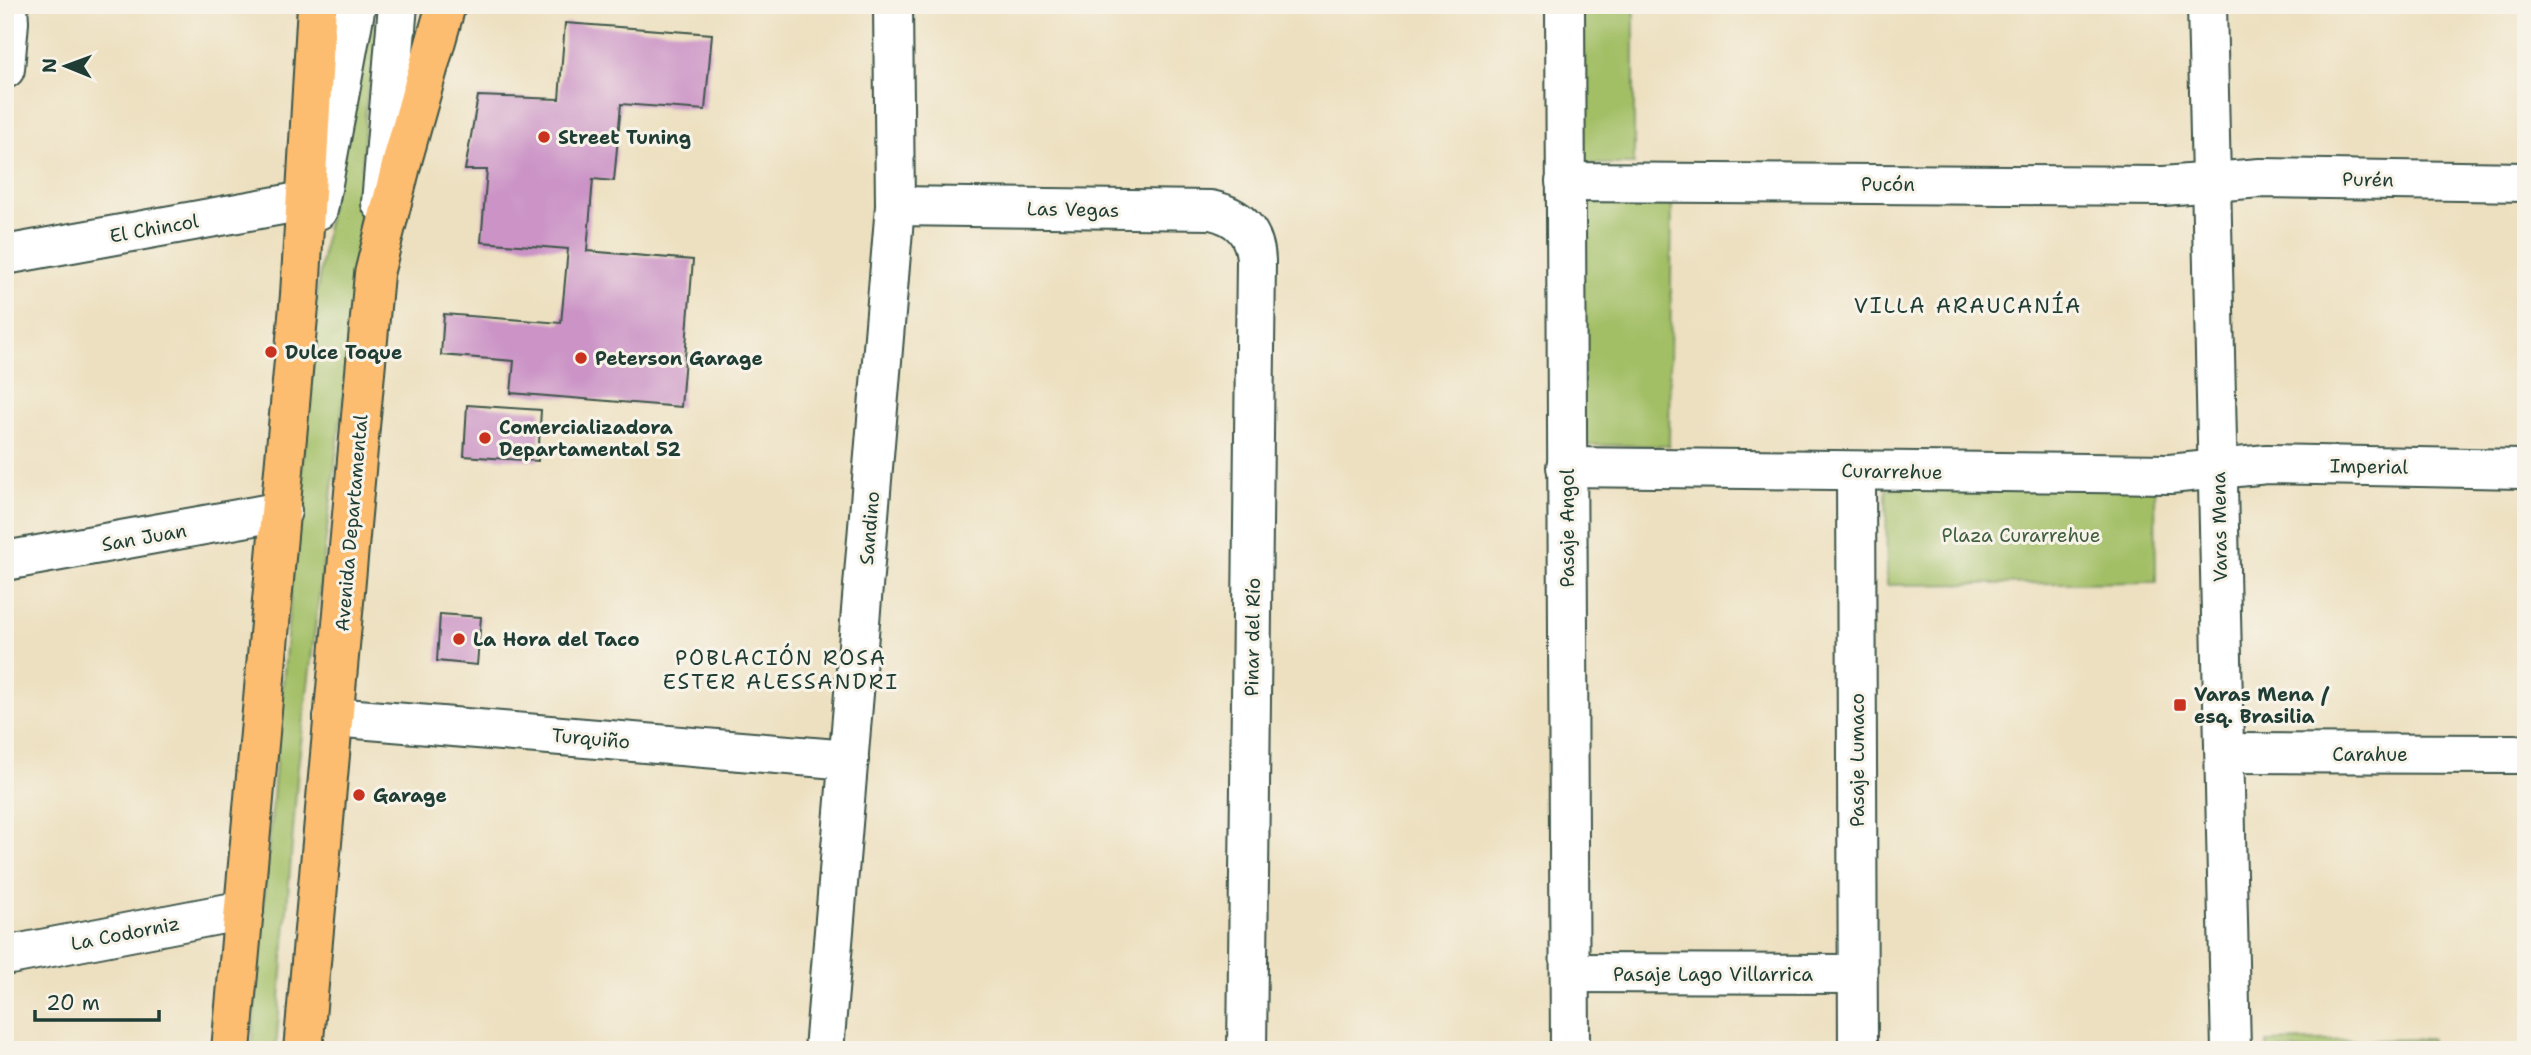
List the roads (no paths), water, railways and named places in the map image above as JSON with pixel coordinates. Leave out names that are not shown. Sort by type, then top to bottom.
[{"type":"main road","points":[[232,1050],[300,295],[317,5]]},
{"type":"main road","name":"Avenida Departamental","points":[[303,1050],[374,274],[446,5]]},
{"type":"street","points":[[5,69],[8,5]]},
{"type":"street","points":[[300,295],[356,5]]},
{"type":"street","points":[[374,274],[398,5]]},
{"type":"street","name":"Sandino","points":[[824,1050],[895,206],[893,5]]},
{"type":"street","name":"Pasaje Angol","points":[[1565,5],[1570,1050]]},
{"type":"street","name":"Varas Mena","points":[[2207,5],[2231,1050]]},
{"type":"street","name":"Purén","points":[[2211,182],[2260,178],[2526,182]]},
{"type":"street","name":"Pucón","points":[[1565,182],[2164,186],[2211,182]]},
{"type":"street","name":"El Chincol","points":[[5,255],[304,201]]},
{"type":"street","name":"Las Vegas","points":[[895,206],[1211,210],[1236,218],[1245,227]]},
{"type":"street","name":"Pinar del Río","points":[[1245,227],[1252,238],[1256,261],[1247,1050]]},
{"type":"street","name":"Imperial","points":[[2218,469],[2267,464],[2521,469]]},
{"type":"street","name":"Curarrehue","points":[[1566,467],[2170,474],[2218,469]]},
{"type":"street","name":"Pasaje Lumaco","points":[[1856,471],[1858,1050]]},
{"type":"street","name":"San Juan","points":[[5,561],[282,511]]},
{"type":"street","name":"Turquiño","points":[[333,717],[849,760]]},
{"type":"street","name":"Carahue","points":[[2225,752],[2515,754]]},
{"type":"street","name":"La Codorniz","points":[[5,956],[244,910]]},
{"type":"street","name":"Pasaje Lago Villarrica","points":[[1570,973],[1857,974]]},
{"type":"place","name":"Street Tuning","points":[[544,137]]},
{"type":"place","name":"Dulce Toque","points":[[271,352]]},
{"type":"place","name":"Peterson Garage","points":[[581,358]]},
{"type":"place","name":"Comercializadora Departamental 52","points":[[485,438]]},
{"type":"place","name":"La Hora del Taco","points":[[459,639]]},
{"type":"place","name":"Varas Mena / esq. Brasilia","points":[[2180,705]]},
{"type":"place","name":"Garage","points":[[359,795]]},
{"type":"district","name":"VILLA ARAUCANÍA","points":[[1968,306]]},
{"type":"district","name":"POBLACIÓN ROSA ESTER ALESSANDRI","points":[[781,670]]},
{"type":"park label","name":"Plaza Curarrehue","points":[[2021,535]]}]
